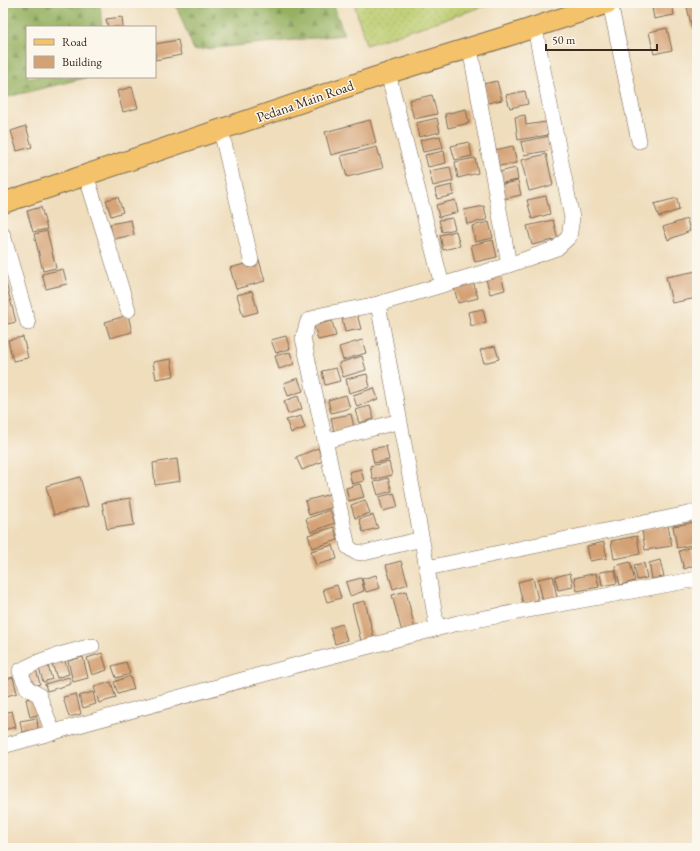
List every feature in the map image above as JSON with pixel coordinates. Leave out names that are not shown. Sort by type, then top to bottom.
[{"type":"main road","name":"Pedana Main Road","points":[[3,203],[388,73],[535,28],[609,3]]},
{"type":"street","points":[[609,3],[639,141]]},
{"type":"street","points":[[422,539],[364,553],[355,552],[348,547],[303,338],[308,322],[321,315],[378,304],[510,265],[557,248],[569,237],[572,218],[535,28]]},
{"type":"street","points":[[470,48],[510,265]]},
{"type":"street","points":[[388,73],[442,285]]},
{"type":"street","points":[[221,130],[251,260]]},
{"type":"street","points":[[86,176],[128,310]]},
{"type":"street","points":[[3,235],[28,323]]},
{"type":"street","points":[[378,304],[428,568],[437,628]]},
{"type":"street","points":[[325,441],[400,421]]},
{"type":"street","points":[[428,568],[697,512]]},
{"type":"street","points":[[3,746],[292,666],[437,628],[697,579]]},
{"type":"street","points":[[52,733],[39,695],[27,688],[20,671],[51,657],[92,646]]},
{"type":"green space","points":[[3,3],[100,3],[102,26],[26,26],[26,78],[85,78],[3,98]]},
{"type":"green space","points":[[175,3],[333,3],[344,35],[194,50]]},
{"type":"green space","points":[[354,3],[494,3],[366,45]]},
{"type":"building","points":[[672,3],[674,15],[654,19],[652,7]]},
{"type":"building","points":[[697,5],[697,28],[692,29],[687,7]]},
{"type":"building","points":[[122,17],[123,26],[108,26],[106,19]]},
{"type":"building","points":[[667,28],[672,50],[654,54],[649,32]]},
{"type":"building","points":[[178,40],[181,55],[156,60],[156,44]]},
{"type":"building","points":[[497,81],[502,100],[488,103],[483,84]]},
{"type":"building","points":[[132,87],[138,108],[123,112],[117,91]]},
{"type":"building","points":[[525,91],[528,104],[510,108],[506,95]]},
{"type":"building","points":[[432,95],[437,114],[414,119],[409,100]]},
{"type":"building","points":[[466,109],[469,123],[448,128],[445,114]]},
{"type":"building","points":[[525,115],[526,125],[546,122],[548,135],[518,140],[515,117]]},
{"type":"building","points":[[437,118],[440,132],[419,137],[416,123]]},
{"type":"building","points":[[370,120],[376,143],[331,155],[325,132]]},
{"type":"building","points":[[26,126],[32,147],[17,151],[11,131]]},
{"type":"building","points":[[440,136],[443,148],[423,152],[420,140]]},
{"type":"building","points":[[550,136],[552,150],[524,155],[521,142]]},
{"type":"building","points":[[469,142],[472,156],[455,160],[451,146]]},
{"type":"building","points":[[513,146],[517,163],[499,166],[495,150]]},
{"type":"building","points":[[377,147],[383,168],[347,177],[341,156]]},
{"type":"building","points":[[444,151],[446,163],[428,167],[425,155]]},
{"type":"building","points":[[546,154],[553,185],[529,191],[521,160]]},
{"type":"building","points":[[475,158],[478,173],[458,178],[455,162]]},
{"type":"building","points":[[450,167],[453,181],[433,186],[429,171]]},
{"type":"building","points":[[516,168],[518,180],[502,183],[499,172]]},
{"type":"building","points":[[518,181],[521,195],[503,199],[499,185]]},
{"type":"building","points":[[452,185],[454,195],[437,199],[435,189]]},
{"type":"building","points":[[546,196],[550,214],[532,219],[527,200]]},
{"type":"building","points":[[118,197],[123,212],[111,216],[106,200]]},
{"type":"building","points":[[677,198],[679,210],[659,217],[654,204]]},
{"type":"building","points":[[455,200],[458,212],[439,217],[436,205]]},
{"type":"building","points":[[484,206],[487,220],[467,224],[464,210]]},
{"type":"building","points":[[41,207],[47,229],[33,232],[27,211]]},
{"type":"building","points":[[452,218],[455,229],[442,232],[439,220]]},
{"type":"building","points":[[687,219],[690,231],[668,240],[663,227]]},
{"type":"building","points":[[131,220],[134,235],[113,239],[110,224]]},
{"type":"building","points":[[553,220],[558,239],[532,245],[527,226]]},
{"type":"building","points":[[489,222],[493,238],[475,242],[472,226]]},
{"type":"building","points":[[47,231],[56,268],[43,271],[34,234]]},
{"type":"building","points":[[456,231],[460,246],[443,250],[440,235]]},
{"type":"building","points":[[493,240],[497,257],[475,262],[471,245]]},
{"type":"building","points":[[259,260],[265,281],[236,289],[230,268]]},
{"type":"building","points":[[63,269],[67,284],[46,289],[42,274]]},
{"type":"building","points":[[697,271],[697,298],[672,303],[666,277]]},
{"type":"building","points":[[501,275],[505,290],[490,294],[486,279]]},
{"type":"building","points":[[472,278],[478,298],[458,303],[453,283]]},
{"type":"building","points":[[6,283],[16,322],[3,325],[3,284]]},
{"type":"building","points":[[252,291],[258,312],[243,316],[237,295]]},
{"type":"building","points":[[483,309],[486,322],[471,326],[468,312]]},
{"type":"building","points":[[357,314],[361,329],[345,332],[342,318]]},
{"type":"building","points":[[128,315],[132,332],[110,338],[105,322]]},
{"type":"building","points":[[332,321],[336,336],[318,340],[314,325]]},
{"type":"building","points":[[286,336],[290,349],[276,353],[271,340]]},
{"type":"building","points":[[23,337],[28,358],[13,361],[8,340]]},
{"type":"building","points":[[362,340],[366,353],[343,360],[339,347]]},
{"type":"building","points":[[495,346],[499,359],[484,363],[480,350]]},
{"type":"building","points":[[290,352],[294,364],[279,369],[275,356]]},
{"type":"building","points":[[362,356],[366,370],[343,377],[339,363]]},
{"type":"building","points":[[171,359],[174,376],[156,379],[153,362]]},
{"type":"building","points":[[336,368],[340,381],[325,385],[322,371]]},
{"type":"building","points":[[367,374],[370,387],[349,393],[346,379]]},
{"type":"building","points":[[298,378],[303,391],[288,396],[284,383]]},
{"type":"building","points":[[374,388],[378,399],[357,407],[353,395]]},
{"type":"building","points":[[346,395],[350,408],[331,413],[328,400]]},
{"type":"building","points":[[298,396],[302,409],[288,414],[284,401]]},
{"type":"building","points":[[370,406],[374,419],[359,423],[355,410]]},
{"type":"building","points":[[351,414],[354,427],[334,432],[331,418]]},
{"type":"building","points":[[301,416],[305,428],[291,433],[286,420]]},
{"type":"building","points":[[386,446],[389,460],[374,463],[371,449]]},
{"type":"building","points":[[318,448],[323,461],[302,470],[296,457]]},
{"type":"building","points":[[177,459],[180,481],[155,485],[153,463]]},
{"type":"building","points":[[389,462],[392,475],[373,480],[370,466]]},
{"type":"building","points":[[361,469],[364,481],[352,484],[349,472]]},
{"type":"building","points":[[80,477],[88,506],[54,515],[46,486]]},
{"type":"building","points":[[388,478],[392,491],[378,495],[374,482]]},
{"type":"building","points":[[360,484],[364,497],[349,501],[346,488]]},
{"type":"building","points":[[394,493],[398,507],[383,511],[379,497]]},
{"type":"building","points":[[330,494],[334,507],[309,515],[305,501]]},
{"type":"building","points":[[130,498],[134,525],[107,529],[102,503]]},
{"type":"building","points":[[365,500],[370,513],[355,518],[351,505]]},
{"type":"building","points":[[330,510],[335,523],[311,532],[306,519]]},
{"type":"building","points":[[373,515],[378,528],[363,532],[359,519]]},
{"type":"building","points":[[696,522],[697,544],[677,548],[673,526]]},
{"type":"building","points":[[668,525],[672,546],[645,550],[642,530]]},
{"type":"building","points":[[334,527],[338,540],[312,548],[308,535]]},
{"type":"building","points":[[637,536],[640,554],[614,559],[611,541]]},
{"type":"building","points":[[604,542],[607,558],[590,561],[587,546]]},
{"type":"building","points":[[333,545],[337,559],[316,565],[311,551]]},
{"type":"building","points":[[691,547],[696,565],[684,569],[679,551]]},
{"type":"building","points":[[660,560],[664,577],[652,579],[649,563]]},
{"type":"building","points":[[401,561],[408,584],[393,589],[386,565]]},
{"type":"building","points":[[630,562],[635,581],[620,585],[615,566]]},
{"type":"building","points":[[644,563],[647,578],[637,580],[634,565]]},
{"type":"building","points":[[615,570],[617,583],[602,586],[600,572]]},
{"type":"building","points":[[570,573],[573,587],[558,590],[555,577]]},
{"type":"building","points":[[596,573],[599,587],[577,591],[574,578]]},
{"type":"building","points":[[376,575],[380,588],[366,592],[362,579]]},
{"type":"building","points":[[553,576],[558,603],[544,606],[538,579]]},
{"type":"building","points":[[361,578],[364,591],[350,596],[346,582]]},
{"type":"building","points":[[533,578],[538,600],[523,604],[518,582]]},
{"type":"building","points":[[337,585],[341,598],[327,602],[323,589]]},
{"type":"building","points":[[406,591],[415,629],[402,632],[392,595]]},
{"type":"building","points":[[365,601],[374,638],[361,641],[352,604]]},
{"type":"building","points":[[342,624],[347,640],[335,644],[330,628]]},
{"type":"building","points":[[102,653],[107,670],[92,675],[87,658]]},
{"type":"building","points":[[83,657],[88,678],[73,682],[68,661]]},
{"type":"building","points":[[65,661],[69,674],[57,678],[52,664]]},
{"type":"building","points":[[126,662],[130,674],[116,678],[112,666]]},
{"type":"building","points":[[48,666],[52,679],[43,682],[39,668]]},
{"type":"building","points":[[36,669],[40,684],[30,687],[26,672]]},
{"type":"building","points":[[130,676],[134,689],[118,694],[114,682]]},
{"type":"building","points":[[13,677],[17,693],[3,697],[3,680]]},
{"type":"building","points":[[69,677],[71,684],[47,691],[45,684]]},
{"type":"building","points":[[111,682],[116,698],[99,703],[94,687]]},
{"type":"building","points":[[93,692],[96,704],[83,708],[79,696]]},
{"type":"building","points":[[76,694],[81,714],[69,717],[63,697]]},
{"type":"building","points":[[37,697],[41,714],[30,717],[26,699]]},
{"type":"building","points":[[12,711],[16,727],[3,730],[3,713]]},
{"type":"building","points":[[37,718],[38,729],[22,732],[20,721]]}]
